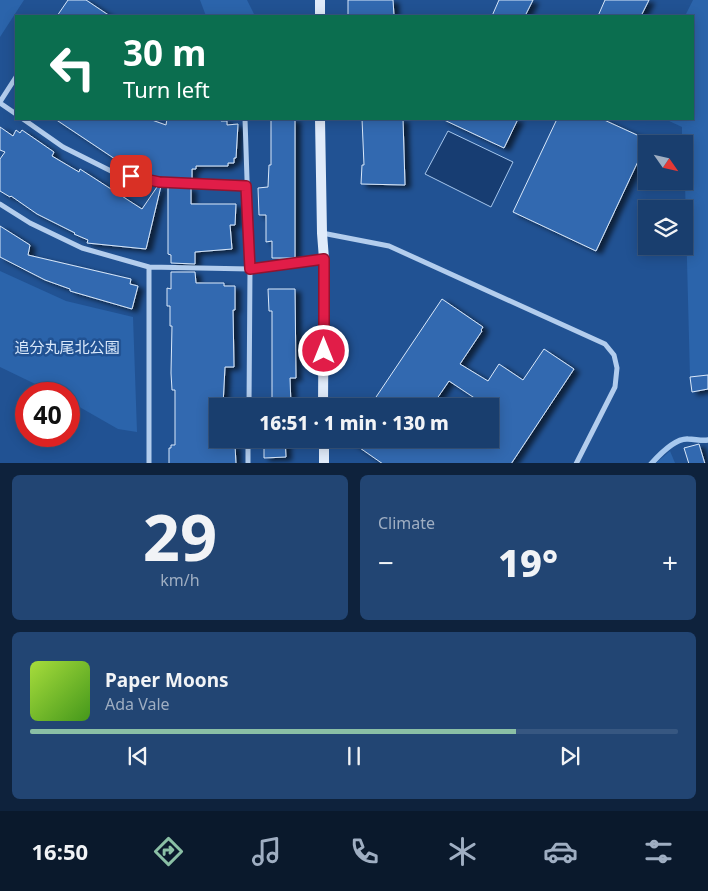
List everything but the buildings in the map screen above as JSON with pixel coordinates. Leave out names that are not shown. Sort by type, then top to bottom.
[{"type":"street","points":[[320,0],[320,15]]},
{"type":"street","points":[[15,79],[0,103],[15,113]]},
{"type":"street","points":[[24,120],[63,147],[117,174],[159,182],[246,186]]},
{"type":"street","points":[[246,120],[246,186],[250,269],[249,398]]},
{"type":"street","points":[[320,120],[324,259],[323,398]]},
{"type":"street","points":[[0,204],[30,223],[82,248],[149,267],[250,269],[324,259]]},
{"type":"street","points":[[322,233],[390,246],[605,344],[614,355],[617,368],[615,387],[577,463]]},
{"type":"street","points":[[149,267],[149,463]]},
{"type":"street","points":[[248,448],[248,463]]},
{"type":"street","points":[[324,448],[324,463]]},
{"type":"green space","points":[[0,0],[24,0],[0,37]]},
{"type":"green space","points":[[200,0],[247,0],[254,15],[206,15]]},
{"type":"green space","points":[[693,0],[708,0],[708,389],[692,392],[687,255],[693,255],[693,200],[685,200],[685,190],[693,190],[693,135],[682,135],[682,127],[667,120],[694,120],[694,15],[686,15]]},
{"type":"green space","name":"追分丸尾北公園","points":[[0,271],[66,301],[133,317],[137,432],[118,429],[80,407],[80,382],[31,382],[0,367]]},
{"type":"green space","points":[[670,451],[675,463],[656,463]]},
{"type":"shaded area","points":[[448,131],[513,162],[491,207],[425,174]]},
{"type":"waterway","points":[[652,463],[678,441],[683,439],[708,440]]},
{"type":"route","points":[[131,176],[159,182],[246,186],[250,269],[324,259],[324,351]]}]
